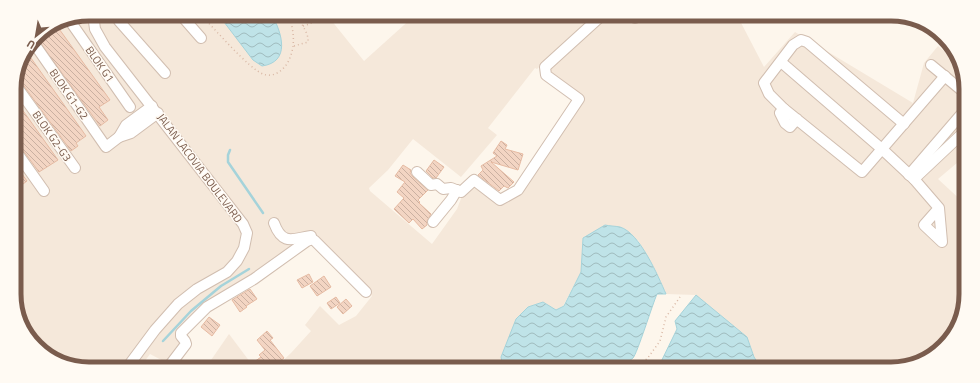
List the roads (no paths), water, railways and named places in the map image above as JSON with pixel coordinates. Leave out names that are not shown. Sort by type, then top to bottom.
[{"type":"street","name":"JALAN LACOVIA BOULEVARD","points":[[93,21],[94,29],[105,47],[243,224],[247,233],[244,248],[237,261],[227,272],[197,289],[178,304],[155,330],[131,362]]},
{"type":"street","points":[[118,21],[165,73]]},
{"type":"street","points":[[186,21],[202,38]]},
{"type":"street","points":[[418,172],[431,184],[437,184],[443,190],[451,188],[461,192],[474,180],[500,200],[518,190],[579,99],[546,75],[546,67],[595,21]]},
{"type":"street","name":"BLOK G1","points":[[72,23],[130,107]]},
{"type":"street","points":[[904,124],[807,42],[800,40],[793,45],[764,83],[769,94],[784,108],[862,172],[883,150],[945,76]]},
{"type":"street","name":"BLOK G1-G2","points":[[43,56],[106,147],[118,137],[126,125],[155,110]]},
{"type":"street","points":[[780,62],[883,150],[912,177],[939,208]]},
{"type":"street","points":[[931,65],[959,88]]},
{"type":"street","name":"BLOK G2-G3","points":[[21,93],[75,168]]},
{"type":"street","points":[[912,177],[959,118]]},
{"type":"street","points":[[912,177],[959,136]]},
{"type":"street","points":[[21,160],[44,191]]},
{"type":"street","points":[[433,222],[457,190]]},
{"type":"street","points":[[274,224],[277,232],[286,239],[296,240],[311,235],[312,239],[366,292]]},
{"type":"street","points":[[172,362],[186,344],[180,334],[207,306],[254,279],[312,239]]},
{"type":"water","points":[[222,21],[275,21],[281,38],[281,53],[277,59],[262,66],[253,60]]},
{"type":"water","points":[[605,225],[620,227],[627,231],[634,237],[648,256],[666,294],[657,294],[633,358],[626,362],[502,362],[501,357],[516,319],[528,307],[543,302],[556,310],[564,306],[581,272],[583,238]]},
{"type":"water","points":[[696,295],[747,337],[757,362],[661,362],[677,329],[675,321]]},
{"type":"waterway","points":[[230,150],[228,162],[263,213]]},
{"type":"waterway","points":[[163,341],[191,311],[221,286],[249,269]]}]
